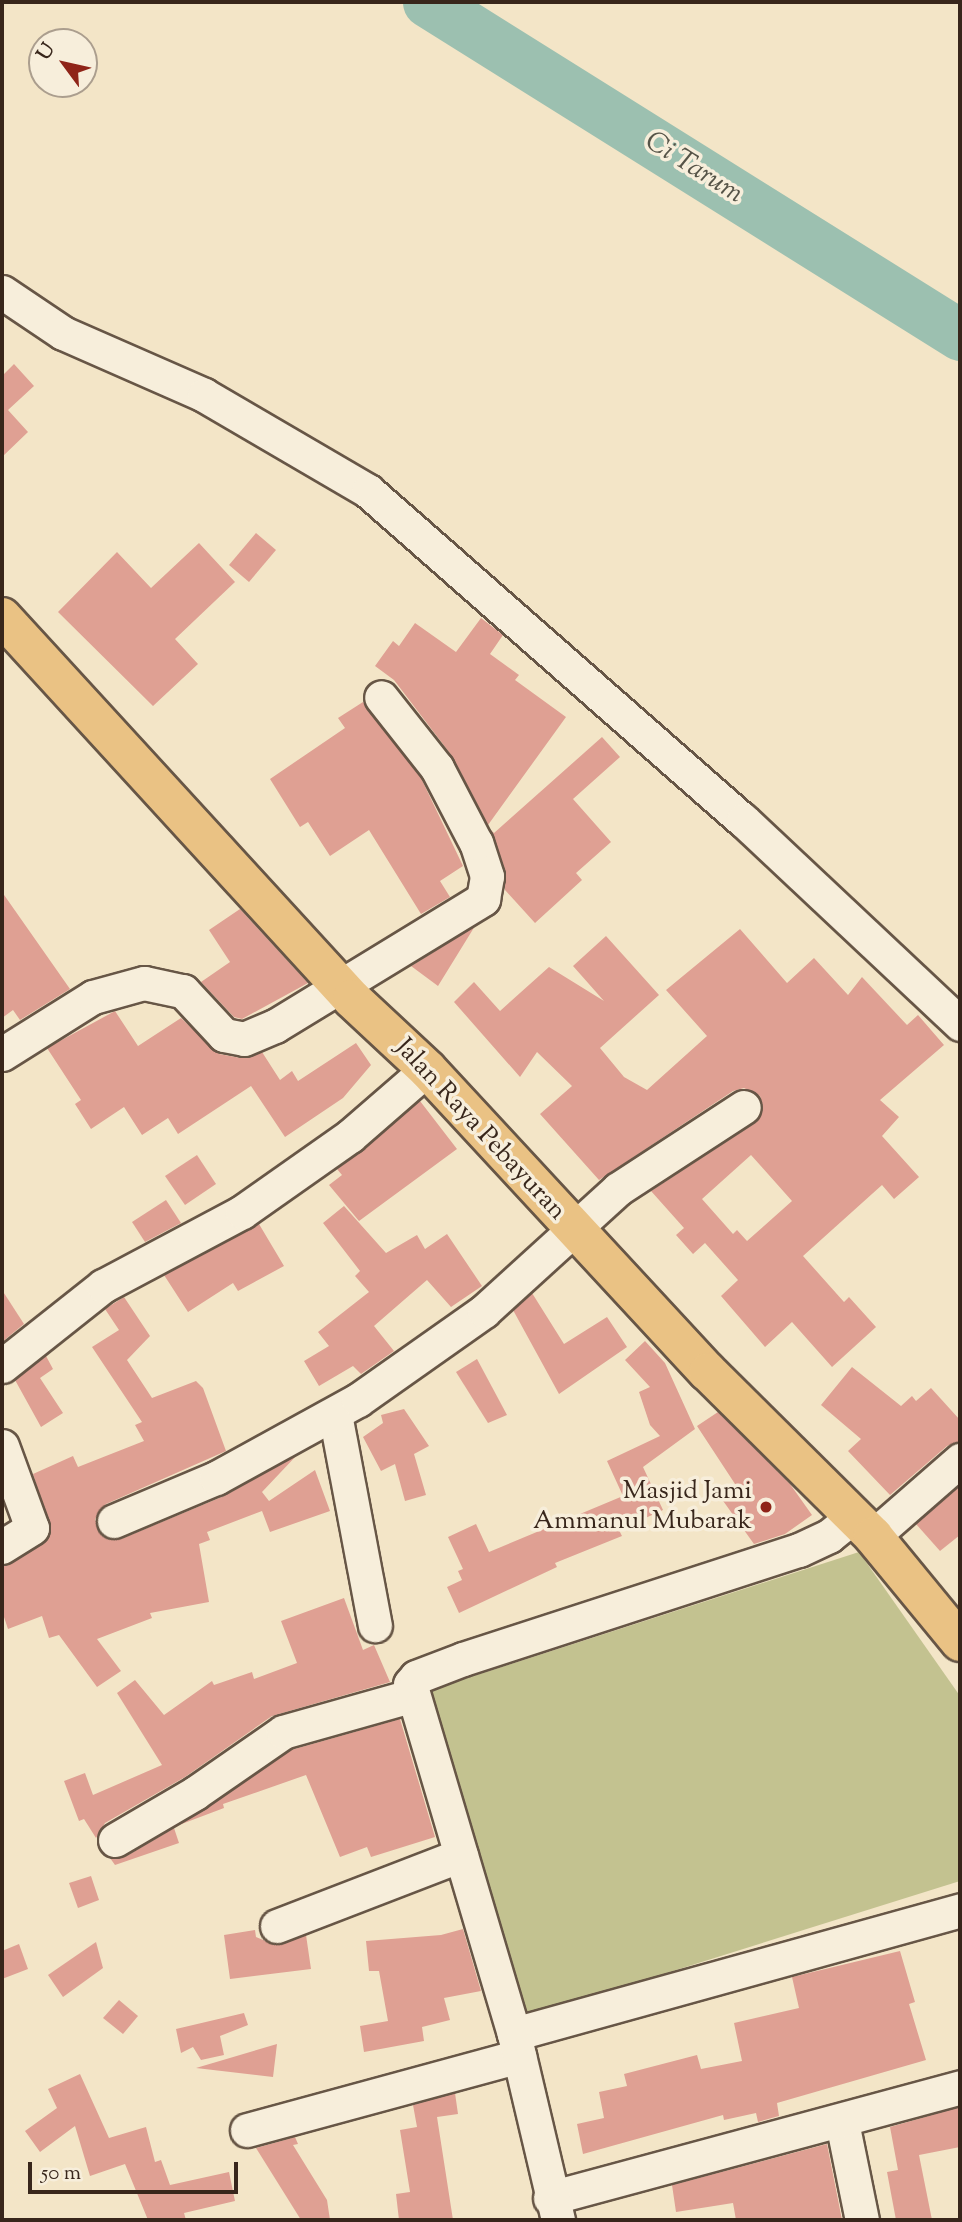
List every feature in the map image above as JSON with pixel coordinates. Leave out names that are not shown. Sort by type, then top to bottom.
[{"type":"main road","name":"Jalan Raya Pebayuran","points":[[2,617],[340,983],[427,1069],[574,1231],[863,1526],[960,1642]]},
{"type":"street","points":[[2,292],[63,333],[204,395],[368,491],[743,820],[960,1024]]},
{"type":"street","points":[[2,1054],[93,998],[117,988],[144,983],[183,991],[224,1035],[237,1040],[275,1026],[340,983],[483,899],[487,876],[476,843],[437,768],[382,697]]},
{"type":"street","points":[[2,1366],[103,1286],[242,1212],[350,1136],[427,1069]]},
{"type":"street","points":[[114,1521],[216,1478],[335,1414],[484,1311],[653,1162],[744,1107]]},
{"type":"street","points":[[335,1414],[375,1625]]},
{"type":"street","points":[[2,1446],[32,1528],[2,1547]]},
{"type":"street","points":[[960,1460],[863,1526],[829,1536],[799,1550],[416,1677],[410,1684],[410,1696],[461,1855],[517,2045],[554,2209],[960,2087]]},
{"type":"street","points":[[115,1840],[195,1793],[283,1732],[410,1696]]},
{"type":"street","points":[[277,1926],[461,1855]]},
{"type":"street","points":[[247,2130],[960,1910]]},
{"type":"street","points":[[842,2122],[862,2220]]},
{"type":"shaded area","points":[[859,1552],[960,1696],[960,1881],[526,2017],[427,1691]]},
{"type":"building","points":[[14,364],[34,386],[8,410],[28,432],[2,457],[2,376]]},
{"type":"building","points":[[256,533],[276,550],[249,582],[229,565]]},
{"type":"building","points":[[199,543],[235,582],[175,639],[198,664],[153,706],[58,612],[117,552],[151,588]]},
{"type":"building","points":[[481,618],[503,635],[490,654],[519,675],[515,680],[566,717],[488,825],[452,756],[394,680],[375,666],[393,641],[399,646],[415,623],[456,652]]},
{"type":"building","points":[[363,702],[421,778],[463,866],[440,881],[450,897],[421,914],[369,830],[330,856],[308,822],[300,827],[270,779],[345,728],[338,718]]},
{"type":"building","points":[[602,737],[620,757],[573,799],[611,842],[576,873],[582,880],[535,923],[505,890],[505,870],[491,830],[494,833]]},
{"type":"building","points":[[2,892],[70,989],[20,1020],[13,1010],[2,1018]]},
{"type":"building","points":[[240,909],[308,983],[242,1019],[234,1017],[201,982],[230,962],[209,930]]},
{"type":"building","points":[[475,926],[438,986],[411,966],[413,965]]},
{"type":"building","points":[[740,929],[787,983],[814,958],[848,995],[862,977],[907,1025],[918,1015],[944,1045],[880,1100],[899,1117],[882,1136],[919,1177],[894,1199],[882,1185],[803,1256],[844,1302],[849,1297],[876,1327],[832,1367],[792,1322],[765,1347],[721,1296],[738,1280],[705,1243],[693,1254],[676,1235],[684,1228],[651,1191],[755,1123],[763,1107],[760,1096],[744,1088],[733,1091],[599,1180],[540,1114],[572,1086],[537,1052],[520,1077],[454,1002],[474,982],[500,1011],[549,967],[604,1001],[573,966],[606,936],[659,995],[600,1048],[624,1077],[647,1090],[707,1036],[666,990]],"holes":[[[751,1155],[792,1201],[747,1241],[737,1230],[733,1234],[702,1199]]]},
{"type":"building","points":[[115,1011],[138,1046],[181,1018],[219,1054],[241,1058],[262,1052],[280,1080],[292,1071],[298,1081],[356,1043],[371,1065],[343,1098],[285,1137],[251,1086],[178,1134],[168,1118],[142,1135],[124,1107],[91,1129],[75,1104],[81,1100],[47,1048]]},
{"type":"building","points":[[420,1101],[457,1149],[359,1221],[329,1185],[342,1175],[337,1169]]},
{"type":"building","points":[[197,1155],[216,1184],[185,1205],[165,1176]]},
{"type":"building","points":[[166,1200],[181,1223],[145,1242],[132,1222]]},
{"type":"building","points":[[344,1206],[386,1253],[417,1235],[425,1249],[447,1234],[482,1286],[451,1307],[427,1280],[374,1326],[394,1351],[361,1374],[353,1366],[319,1386],[304,1361],[329,1346],[318,1332],[369,1292],[355,1276],[360,1271],[323,1223]]},
{"type":"building","points":[[259,1224],[284,1266],[238,1291],[233,1283],[188,1312],[164,1275]]},
{"type":"building","points":[[2,1290],[24,1324],[2,1342]]},
{"type":"building","points":[[532,1293],[564,1344],[607,1317],[627,1347],[559,1394],[513,1310]]},
{"type":"building","points":[[124,1297],[150,1336],[127,1360],[152,1398],[196,1381],[203,1388],[226,1451],[106,1504],[95,1519],[102,1536],[121,1539],[224,1496],[297,1455],[262,1492],[269,1501],[315,1470],[330,1511],[270,1532],[262,1511],[207,1532],[210,1540],[199,1544],[209,1602],[150,1613],[152,1618],[97,1639],[121,1671],[97,1687],[59,1635],[49,1638],[42,1616],[8,1629],[2,1611],[2,1566],[42,1544],[51,1531],[33,1474],[73,1456],[78,1467],[144,1441],[135,1425],[142,1422],[92,1347],[119,1330],[105,1309]]},
{"type":"building","points":[[645,1341],[665,1363],[695,1429],[643,1467],[663,1510],[619,1530],[622,1536],[555,1563],[557,1567],[459,1613],[447,1587],[462,1580],[458,1571],[463,1569],[448,1537],[476,1524],[489,1552],[623,1496],[607,1461],[660,1436],[650,1425],[639,1392],[650,1387],[625,1360]]},
{"type":"building","points":[[46,1356],[53,1369],[40,1378],[63,1413],[41,1427],[15,1380]]},
{"type":"building","points":[[477,1359],[507,1415],[488,1423],[456,1372]]},
{"type":"building","points":[[852,1367],[901,1406],[912,1396],[916,1401],[931,1388],[960,1420],[960,1441],[947,1446],[890,1495],[848,1451],[861,1439],[821,1405]]},
{"type":"building","points":[[404,1409],[429,1446],[414,1454],[426,1495],[405,1501],[395,1464],[381,1471],[363,1437],[383,1423],[381,1415]]},
{"type":"building","name":"Masjid Jami Ammanul Mubarak","points":[[718,1412],[790,1484],[812,1515],[785,1534],[754,1544],[721,1498],[737,1487],[697,1426]]},
{"type":"building","points":[[960,1485],[960,1535],[940,1551],[916,1524]]},
{"type":"building","points":[[344,1598],[363,1650],[374,1645],[390,1682],[272,1716],[185,1777],[105,1823],[96,1838],[84,1819],[79,1821],[64,1781],[85,1773],[93,1795],[162,1765],[117,1693],[135,1680],[164,1715],[212,1681],[214,1685],[252,1672],[254,1679],[297,1663],[281,1621]]},
{"type":"building","points":[[400,1719],[435,1837],[371,1857],[367,1847],[340,1857],[306,1775],[223,1804],[224,1808],[179,1825],[291,1750]]},
{"type":"building","points":[[174,1828],[179,1843],[115,1865],[110,1858],[125,1857]]},
{"type":"building","points":[[91,1876],[99,1900],[78,1908],[69,1883]]},
{"type":"building","points":[[463,1929],[481,1991],[444,1998],[450,2020],[422,2027],[424,2041],[364,2052],[360,2026],[388,2021],[379,1971],[369,1971],[366,1941],[441,1935]]},
{"type":"building","points":[[255,1930],[256,1937],[275,1945],[306,1935],[311,1969],[230,1979],[224,1935]]},
{"type":"building","points":[[96,1942],[103,1968],[63,1997],[48,1975]]},
{"type":"building","points":[[19,1944],[28,1969],[2,1979],[2,1951]]},
{"type":"building","points":[[900,1951],[915,2002],[909,2004],[926,2060],[777,2103],[779,2116],[758,2122],[756,2113],[724,2120],[723,2115],[583,2154],[577,2124],[604,2118],[599,2092],[627,2086],[624,2074],[697,2055],[701,2069],[742,2061],[734,2023],[799,2008],[792,1977]]},
{"type":"building","points":[[119,2000],[138,2016],[123,2034],[103,2018]]},
{"type":"building","points":[[244,2013],[248,2025],[220,2036],[224,2055],[201,2060],[193,2047],[181,2053],[176,2029]]},
{"type":"building","points":[[277,2044],[273,2077],[196,2068]]},
{"type":"building","points":[[80,2074],[109,2138],[146,2127],[155,2162],[161,2160],[170,2185],[229,2172],[235,2201],[184,2213],[186,2220],[148,2220],[125,2164],[90,2176],[75,2126],[40,2152],[25,2131],[57,2108],[48,2089]]},
{"type":"building","points":[[455,2093],[458,2114],[437,2117],[453,2220],[399,2220],[396,2194],[410,2192],[400,2130],[417,2127],[413,2105]]},
{"type":"building","points":[[960,2107],[960,2147],[919,2155],[932,2220],[896,2220],[887,2172],[898,2170],[890,2127]]},
{"type":"building","points":[[295,2137],[298,2144],[293,2145],[327,2200],[330,2220],[301,2220],[256,2148]]},
{"type":"building","points":[[827,2144],[842,2220],[736,2220],[733,2203],[676,2212],[672,2185]]},
{"type":"waterway","name":"Ci Tarum","points":[[428,2],[960,335]]},
{"type":"place","name":"Masjid Jami Ammanul Mubarak","points":[[766,1507]]}]
